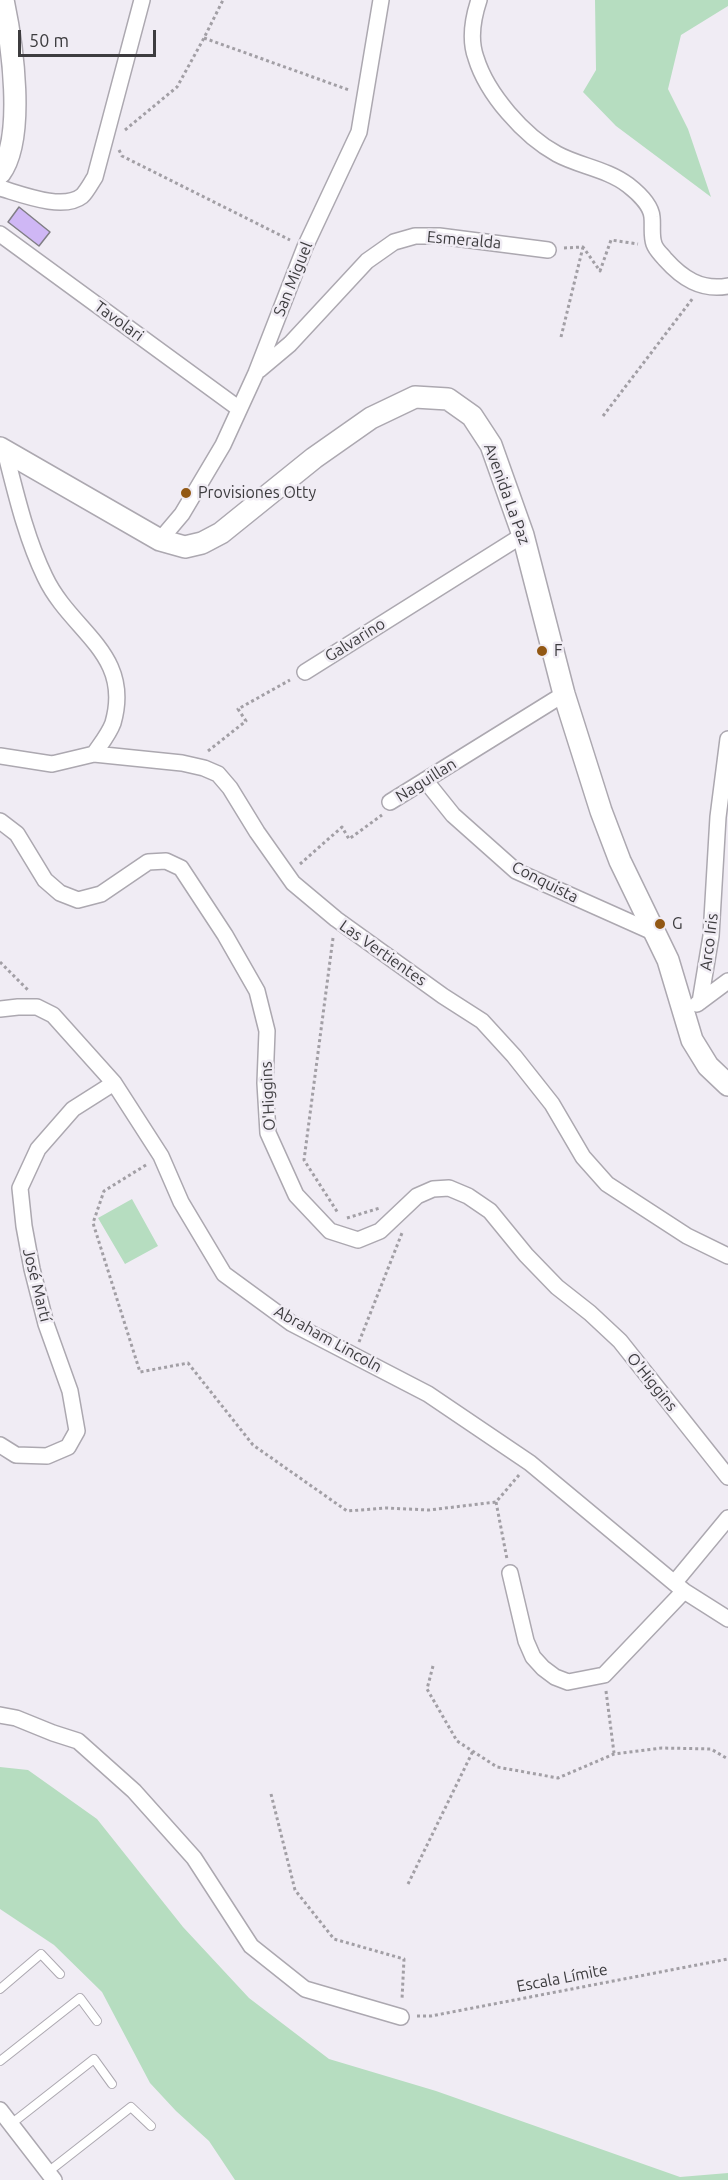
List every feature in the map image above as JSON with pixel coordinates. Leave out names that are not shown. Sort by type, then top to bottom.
[{"type":"street","points":[[3,0],[9,24],[15,110],[14,141],[1,175],[62,204],[81,196],[95,177],[108,143],[142,0]]},
{"type":"street","name":"San Miguel","points":[[160,540],[182,514],[223,445],[256,373],[305,247],[359,132],[381,0]]},
{"type":"street","points":[[478,0],[472,23],[475,57],[489,86],[519,125],[536,142],[559,155],[609,174],[627,184],[641,197],[652,214],[654,246],[682,277],[702,286],[725,286]]},
{"type":"street","name":"Tavolari","points":[[0,234],[238,408]]},
{"type":"street","name":"Esmeralda","points":[[256,373],[290,344],[367,261],[394,242],[415,236],[439,236],[548,250]]},
{"type":"street","name":"Avenida La Paz","points":[[2,449],[160,540],[185,547],[202,543],[221,533],[314,458],[372,417],[415,397],[448,399],[472,416],[491,445],[523,535],[564,694],[620,861],[692,1008],[692,1040],[708,1066],[728,1085]]},
{"type":"street","points":[[2,449],[31,543],[46,579],[67,613],[103,650],[118,685],[112,724],[94,754]]},
{"type":"street","name":"Galvarino","points":[[305,672],[523,535]]},
{"type":"street","name":"Naguillan","points":[[390,802],[564,694]]},
{"type":"street","name":"Arco Iris","points":[[692,1008],[711,936],[718,817],[728,739]]},
{"type":"street","name":"Las Vertientes","points":[[0,756],[51,765],[94,754],[182,763],[218,774],[230,788],[257,832],[293,883],[336,919],[482,1021],[514,1056],[552,1104],[584,1157],[607,1184],[687,1236],[728,1256]]},
{"type":"street","name":"Conquista","points":[[425,780],[453,816],[516,871],[657,934]]},
{"type":"street","name":"O'Higgins","points":[[0,821],[17,834],[45,879],[60,893],[78,900],[101,894],[148,862],[166,861],[181,868],[225,935],[257,991],[267,1031],[265,1083],[268,1133],[296,1196],[330,1231],[358,1240],[380,1231],[417,1196],[433,1189],[448,1188],[468,1196],[490,1211],[526,1256],[557,1287],[620,1341],[728,1477]]},
{"type":"street","points":[[692,1008],[728,981]]},
{"type":"street","name":"Abraham Lincoln","points":[[0,1009],[37,1007],[53,1015],[114,1083],[161,1156],[181,1202],[224,1274],[291,1323],[428,1394],[530,1463],[679,1587],[728,1619]]},
{"type":"street","name":"José Martí","points":[[0,1445],[16,1455],[47,1456],[68,1447],[77,1431],[70,1391],[46,1324],[32,1269],[20,1188],[38,1149],[73,1109],[114,1083]]},
{"type":"street","points":[[510,1573],[526,1641],[533,1657],[543,1668],[555,1677],[568,1682],[604,1675],[679,1587],[728,1518]]},
{"type":"street","points":[[0,1715],[16,1718],[78,1741],[134,1791],[194,1858],[251,1946],[305,1989],[401,2017]]},
{"type":"street","points":[[0,2110],[51,2176]]},
{"type":"lane","points":[[0,1989],[41,1954],[60,1974]]},
{"type":"lane","points":[[0,2061],[80,1998],[97,2021]]},
{"type":"lane","points":[[11,2124],[94,2059],[112,2084]]},
{"type":"lane","points":[[51,2176],[131,2107],[151,2126]]},
{"type":"path","points":[[223,0],[177,87],[108,143],[122,156],[305,247]]},
{"type":"path","points":[[204,38],[366,96]]},
{"type":"path","points":[[583,247],[600,271],[611,240],[654,246]]},
{"type":"path","points":[[548,250],[583,247]]},
{"type":"path","points":[[561,337],[583,247]]},
{"type":"path","points":[[603,417],[702,286]]},
{"type":"path","points":[[208,751],[246,721],[238,709],[305,672]]},
{"type":"path","name":"Naguillan","points":[[293,883],[305,874],[298,866],[342,827],[349,839],[390,809],[390,802]]},
{"type":"path","points":[[336,919],[304,1160],[342,1220]]},
{"type":"path","points":[[0,962],[30,992]]},
{"type":"path","points":[[161,1156],[104,1191],[93,1223],[140,1372],[188,1363],[253,1445],[347,1511],[386,1508],[429,1510],[496,1502],[530,1463]]},
{"type":"path","points":[[354,1355],[404,1228]]},
{"type":"path","points":[[496,1502],[510,1573]]},
{"type":"path","points":[[433,1666],[427,1689],[458,1741],[497,1767],[558,1778],[614,1754],[662,1748],[711,1749],[728,1759]]},
{"type":"path","points":[[604,1675],[614,1754]]},
{"type":"path","points":[[408,1884],[473,1751]]},
{"type":"path","points":[[271,1794],[295,1890],[334,1939],[404,1959],[401,2017]]},
{"type":"path","name":"Escala Límite","points":[[401,2017],[430,2016],[728,1959]]},
{"type":"green space","points":[[595,0],[728,0],[728,6],[681,35],[668,89],[688,129],[711,197],[616,126],[583,92],[596,70]]},
{"type":"green space","points":[[132,1199],[158,1246],[125,1264],[98,1218]]},
{"type":"green space","points":[[0,1767],[28,1770],[97,1819],[183,1927],[249,1998],[329,2059],[436,2091],[680,2177],[728,2173],[728,2180],[235,2180],[209,2141],[150,2083],[102,1992],[54,1945],[0,1909]]},
{"type":"building","points":[[19,207],[50,232],[39,246],[8,222]]},
{"type":"place","name":"Provisiones Otty","points":[[186,493]]},
{"type":"place","name":"F","points":[[542,651]]},
{"type":"place","name":"G","points":[[660,924]]}]
